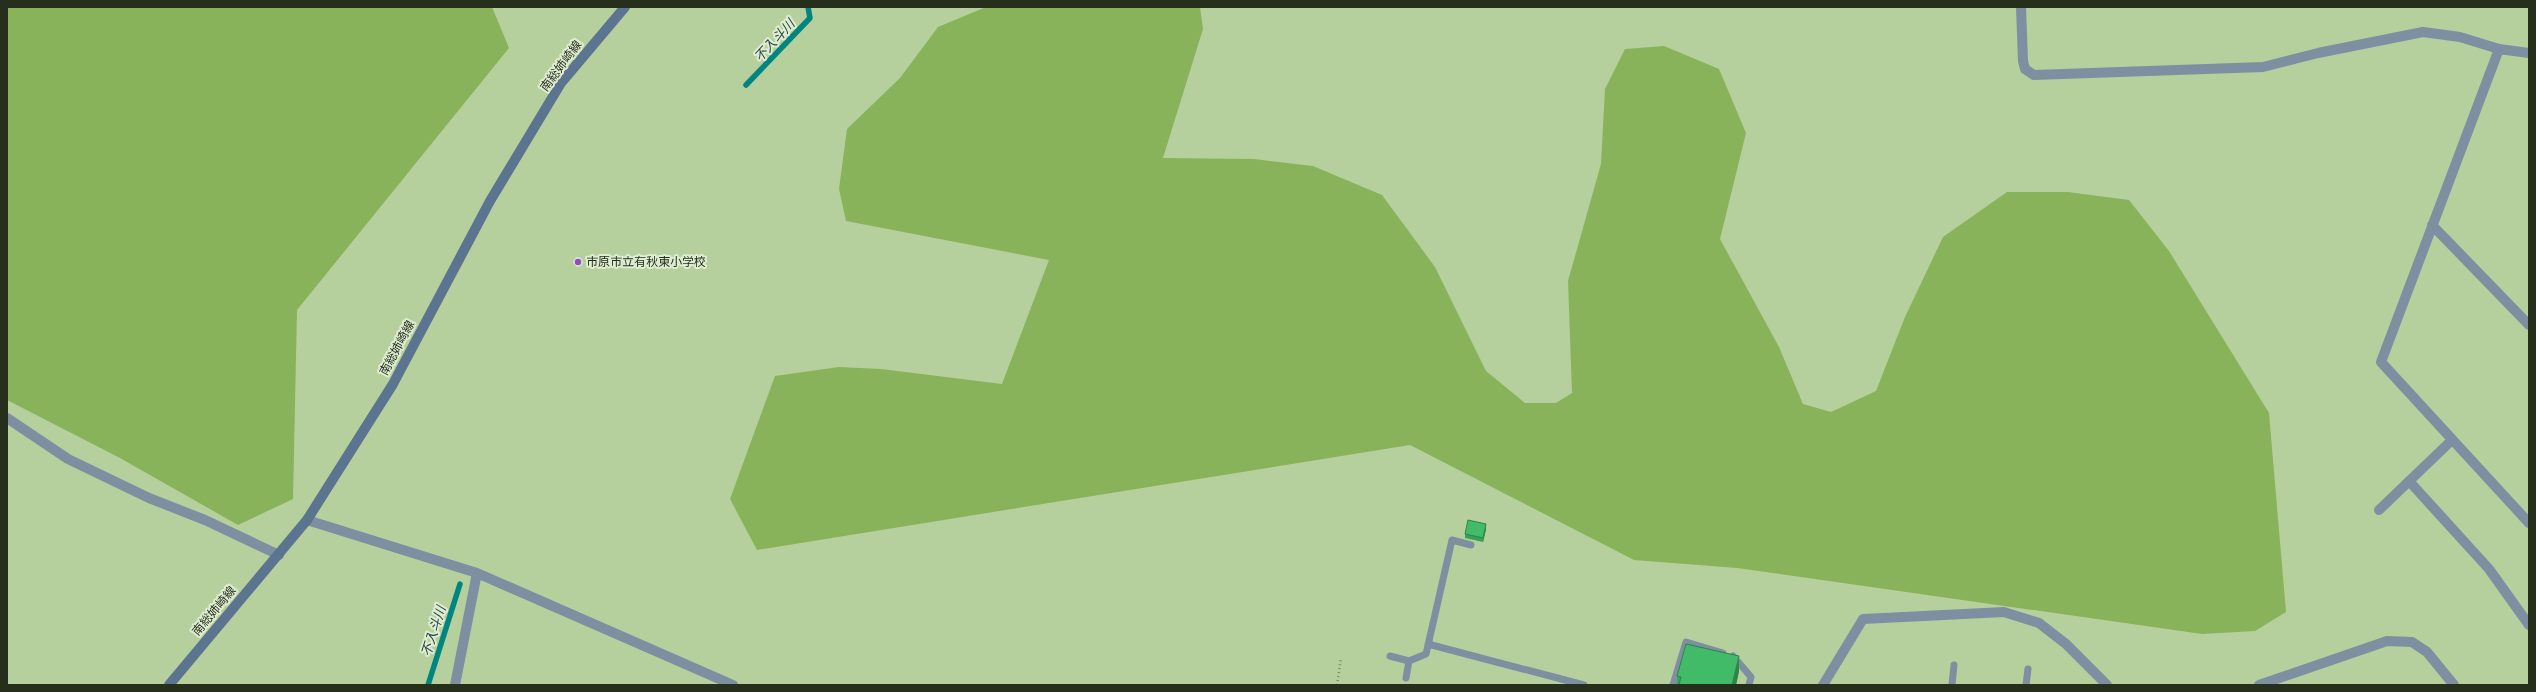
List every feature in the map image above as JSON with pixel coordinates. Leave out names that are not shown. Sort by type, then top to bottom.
[{"type":"main road","name":"南総姉崎線","points":[[169,685],[307,520],[392,384],[490,201],[561,83],[625,7]]},
{"type":"street","points":[[2021,7],[2023,61],[2025,69],[2034,75],[2263,67],[2318,53],[2423,32],[2460,37],[2499,49],[2529,53]]},
{"type":"street","points":[[2499,49],[2381,362],[2529,523]]},
{"type":"street","points":[[2432,225],[2529,325]]},
{"type":"street","points":[[7,418],[68,459],[150,498],[205,520],[279,555]]},
{"type":"street","points":[[2379,510],[2452,440]]},
{"type":"street","points":[[2409,481],[2489,569],[2529,625]]},
{"type":"street","points":[[307,520],[477,573],[733,685]]},
{"type":"street","points":[[454,685],[477,573]]},
{"type":"street","points":[[1823,685],[1863,619],[2004,612],[2039,623],[2066,644],[2107,685]]},
{"type":"street","points":[[2260,685],[2387,641],[2412,642],[2427,652],[2454,685]]},
{"type":"lane","points":[[1390,656],[1409,661],[1426,654],[1452,540],[1471,545]]},
{"type":"lane","points":[[1673,685],[1686,642],[1734,656],[1751,677],[1749,685]]},
{"type":"lane","points":[[1428,644],[1584,685]]},
{"type":"lane","points":[[1406,678],[1409,661]]},
{"type":"lane","points":[[1952,685],[1954,665]]},
{"type":"lane","points":[[2026,685],[2028,669]]},
{"type":"path","points":[[1337,685],[1341,658]]},
{"type":"green space","points":[[7,7],[492,7],[509,48],[297,310],[293,499],[238,525],[120,458],[7,400]]},
{"type":"green space","points":[[986,7],[1200,7],[1203,29],[1163,158],[1254,159],[1313,166],[1382,195],[1435,267],[1486,371],[1525,403],[1556,403],[1572,393],[1568,281],[1601,164],[1605,89],[1625,49],[1664,46],[1719,69],[1746,133],[1720,239],[1779,347],[1803,404],[1831,412],[1876,391],[1905,317],[1943,237],[2007,192],[2068,192],[2129,200],[2169,251],[2269,413],[2286,612],[2255,631],[2202,634],[1737,568],[1634,560],[1410,445],[757,550],[730,499],[775,376],[839,367],[881,369],[1002,384],[1049,260],[846,221],[839,189],[847,129],[900,78],[938,27]]},
{"type":"building","points":[[1468,520],[1486,524],[1483,538],[1465,534]]},
{"type":"building","points":[[1686,644],[1739,656],[1732,685],[1679,685],[1681,677],[1677,676]]},
{"type":"waterway","name":"不入斗川","points":[[746,85],[810,18],[808,7]]},
{"type":"waterway","name":"不入斗川","points":[[428,685],[460,584]]},
{"type":"place","name":"市原市立有秋東小学校","points":[[578,262]]}]
